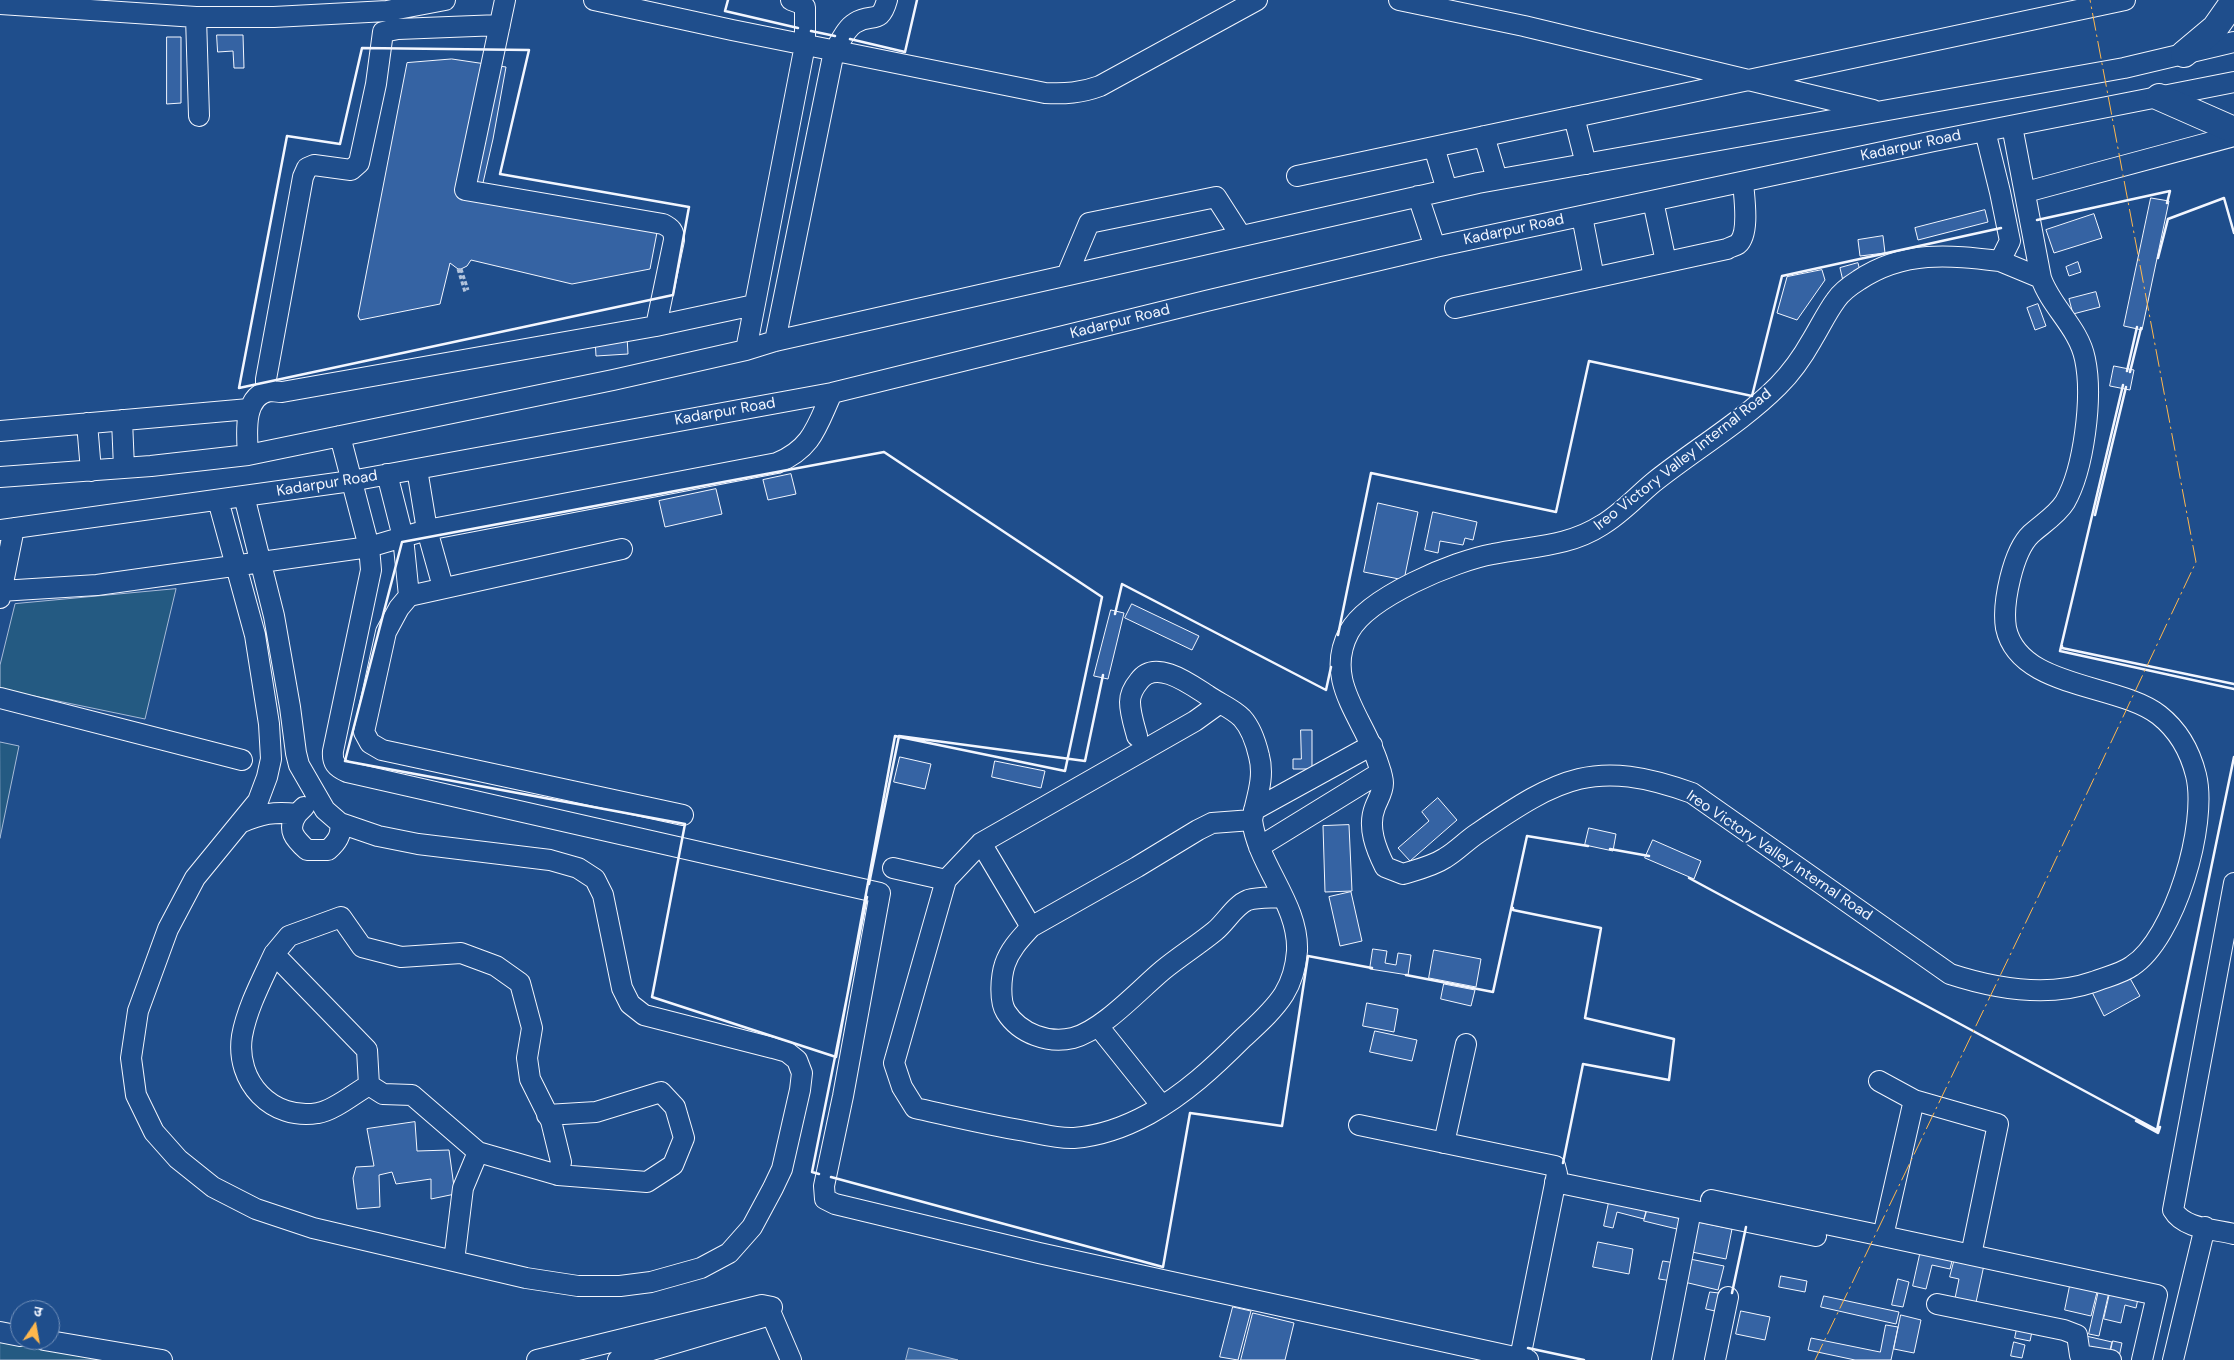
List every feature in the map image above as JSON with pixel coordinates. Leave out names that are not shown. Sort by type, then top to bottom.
[{"type":"main road","points":[[2184,54],[2215,28],[2227,5]]},
{"type":"main road","points":[[2159,97],[2234,130]]},
{"type":"street","points":[[0,4],[128,7],[196,17],[274,16],[381,11],[445,0]]},
{"type":"street","points":[[505,0],[465,190],[663,224],[670,228],[674,234],[674,240],[656,326]]},
{"type":"street","points":[[594,0],[1045,94],[1082,92],[1100,86],[1258,0]]},
{"type":"street","points":[[746,350],[805,45],[805,7],[791,0]]},
{"type":"street","points":[[775,341],[809,166],[834,51],[852,24],[857,21],[880,16],[883,13],[887,0]]},
{"type":"street","points":[[1399,0],[1462,6],[1748,81],[1882,112]]},
{"type":"street","points":[[1297,176],[2125,0]]},
{"type":"street","points":[[269,391],[266,379],[303,177],[307,168],[314,164],[351,170],[359,163],[376,84],[383,32],[381,11]]},
{"type":"street","points":[[196,17],[199,116]]},
{"type":"street","points":[[383,32],[398,29],[500,25]]},
{"type":"street","points":[[0,477],[124,468],[248,455],[613,380],[746,350],[775,341],[1497,179],[2124,68],[2234,42]]},
{"type":"street","name":"Kadarpur Road","points":[[7,529],[351,481],[832,393],[1206,300],[1435,247],[1985,131],[2234,82]]},
{"type":"street","points":[[1574,117],[1586,164]]},
{"type":"street","name":"Ireo Victory Valley Internal Road","points":[[2012,126],[2041,278],[2046,293],[2082,346],[2088,379],[2088,411],[2078,469],[2071,490],[2064,504],[2021,546],[2014,567],[2006,606],[2006,626],[2010,639],[2023,658],[2050,674],[2137,703],[2157,713],[2174,729],[2187,749],[2197,777],[2199,803],[2195,836],[2188,868],[2177,901],[2170,919],[2156,941],[2132,966],[2071,989],[2008,988],[1979,984],[1950,974],[1692,793],[1660,782],[1620,774],[1598,775],[1560,783],[1503,816],[1465,841],[1445,859],[1403,874],[1385,867],[1374,840],[1372,824],[1374,809],[1384,782],[1372,745],[1344,692],[1340,671],[1348,633],[1356,621],[1370,608],[1389,594],[1467,560],[1491,554],[1570,542],[1604,524],[1654,482],[1760,402],[1778,386],[1811,343],[1836,298],[1847,288],[1881,266],[1906,258],[1931,256],[2000,261],[2041,278]]},
{"type":"street","points":[[1985,131],[2010,241],[2000,261]]},
{"type":"street","points":[[1484,136],[1497,179]]},
{"type":"street","points":[[2025,187],[2234,136]]},
{"type":"street","points":[[1434,147],[1447,190]]},
{"type":"street","points":[[782,161],[809,166]]},
{"type":"street","points":[[1455,308],[1727,249],[1738,244],[1743,238],[1745,226],[1743,182]]},
{"type":"street","points":[[1418,196],[1435,247]]},
{"type":"street","points":[[1067,275],[1089,223],[1216,197],[1241,236]]},
{"type":"street","points":[[1653,201],[1666,262]]},
{"type":"street","points":[[1582,216],[1594,278]]},
{"type":"street","points":[[763,258],[790,263]]},
{"type":"street","points":[[248,455],[247,419],[249,410],[261,396],[269,391],[282,392],[656,326],[754,304]]},
{"type":"street","points":[[7,529],[0,593],[97,585],[370,547],[427,530],[777,462],[791,457],[803,448],[810,438],[832,393]]},
{"type":"street","points":[[0,431],[249,410]]},
{"type":"street","points":[[122,420],[124,468]]},
{"type":"street","points":[[86,424],[91,470]]},
{"type":"street","points":[[340,436],[370,547],[370,570],[333,751],[332,760],[336,767],[347,772],[880,893],[843,1096],[824,1186],[825,1200],[1039,1253],[1518,1359],[1558,1171],[1552,1165],[1359,1125]]},
{"type":"street","points":[[417,469],[427,530],[443,587]]},
{"type":"street","points":[[387,474],[403,538],[409,596]]},
{"type":"street","points":[[218,500],[251,620],[269,724],[271,759],[267,778],[258,801],[195,878],[168,929],[138,1011],[131,1058],[136,1095],[154,1132],[178,1159],[213,1187],[256,1209],[313,1228],[526,1278],[578,1286],[620,1286],[652,1282],[701,1268],[729,1253],[752,1227],[782,1169],[800,1090],[802,1073],[797,1060],[787,1052],[644,1015],[630,1004],[622,988],[603,896],[595,879],[578,868],[550,860],[418,844],[378,836],[333,816],[315,805],[304,807],[297,814],[292,826],[293,837],[307,850],[328,850],[337,842],[341,830],[333,816],[299,765],[274,616],[244,496]]},
{"type":"street","points":[[622,550],[443,587],[409,596],[399,608],[386,632],[364,732],[370,743],[382,750],[683,815]]},
{"type":"street","points":[[251,620],[274,616]]},
{"type":"street","points":[[1137,736],[1130,701],[1134,687],[1142,676],[1159,672],[1185,682],[1232,710],[1243,719],[1250,729],[1259,757],[1261,782],[1253,815],[1259,847],[1294,923],[1297,936],[1294,969],[1283,996],[1256,1026],[1215,1066],[1181,1094],[1148,1114],[1093,1135],[1072,1138],[1012,1129],[915,1108],[902,1087],[894,1063],[946,880],[981,843],[1182,729],[1220,704]]},
{"type":"street","points":[[262,681],[285,677]]},
{"type":"street","points":[[0,698],[242,760]]},
{"type":"street","points":[[1282,897],[1256,898],[1242,904],[1215,931],[1162,971],[1098,1026],[1074,1038],[1052,1039],[1026,1031],[1006,1011],[1002,1000],[1004,966],[1010,952],[1031,927],[1198,830],[1212,823],[1253,815],[1372,745]]},
{"type":"street","points":[[1259,847],[1381,772]]},
{"type":"street","points":[[239,824],[255,817],[277,812],[297,814]]},
{"type":"street","points":[[981,843],[1031,927]]},
{"type":"street","points":[[893,868],[946,880]]},
{"type":"street","points":[[2234,884],[2173,1210],[2178,1218],[2188,1224],[2234,1234]]},
{"type":"street","points":[[369,1085],[320,1113],[296,1114],[271,1105],[256,1091],[244,1066],[242,1037],[254,997],[274,954],[289,936],[341,917],[362,947],[401,957],[461,953],[496,966],[520,984],[532,1028],[527,1058],[530,1079],[547,1115],[561,1162],[558,1175]]},
{"type":"street","points":[[274,954],[367,1050],[369,1085]]},
{"type":"street","points":[[1098,1026],[1162,1106]]},
{"type":"street","points":[[1444,1143],[1466,1044]]},
{"type":"street","points":[[1879,1081],[1914,1100],[1998,1124],[1971,1255]]},
{"type":"street","points":[[369,1085],[383,1094],[412,1095],[478,1152],[558,1175],[647,1182],[673,1164],[684,1138],[675,1107],[661,1092],[596,1112],[547,1115]]},
{"type":"street","points":[[1883,1236],[1914,1100]]},
{"type":"street","points":[[454,1261],[463,1188],[478,1152]]},
{"type":"street","points":[[1556,1182],[1816,1236]]},
{"type":"street","points":[[1711,1200],[2157,1295],[2142,1360]]},
{"type":"street","points":[[1662,1360],[1691,1210]]},
{"type":"street","points":[[2173,1360],[2205,1227]]},
{"type":"street","points":[[1715,1360],[1728,1297]]},
{"type":"street","points":[[1937,1304],[2064,1330],[2077,1335],[2080,1355],[2111,1360]]},
{"type":"street","points":[[550,1358],[762,1305],[772,1307],[766,1316],[618,1360]]},
{"type":"street","points":[[770,1312],[791,1360]]},
{"type":"street","points":[[60,1343],[162,1360]]},
{"type":"path","points":[[459,269],[467,291]]},
{"type":"shaded area","points":[[176,589],[145,719],[0,689],[0,665],[15,604]]},
{"type":"shaded area","points":[[0,742],[19,746],[0,838]]},
{"type":"shaded area","points":[[0,1339],[10,1341],[10,1350],[60,1350],[115,1360],[0,1360]]},
{"type":"shaded area","points":[[909,1348],[958,1360],[906,1360]]},
{"type":"building","points":[[217,35],[243,35],[244,68],[234,68],[233,51],[218,52]]},
{"type":"building","points":[[167,37],[181,37],[181,103],[167,104]]},
{"type":"building","points":[[452,59],[506,67],[480,196],[658,227],[650,269],[572,284],[471,260],[467,266],[461,269],[450,263],[440,304],[360,320],[358,316],[407,63]]},
{"type":"building","points":[[2151,198],[2169,201],[2142,330],[2124,326]]},
{"type":"building","points":[[1985,210],[1988,222],[1918,240],[1915,228]]},
{"type":"building","points":[[2094,214],[2102,238],[2054,253],[2046,230]]},
{"type":"building","points":[[1883,236],[1885,253],[1860,256],[1858,240]]},
{"type":"building","points":[[2078,262],[2081,272],[2069,276],[2066,267]]},
{"type":"building","points":[[1858,263],[1861,275],[1843,281],[1840,268]]},
{"type":"building","points":[[1822,270],[1825,280],[1797,320],[1777,313],[1787,277]]},
{"type":"building","points":[[2096,292],[2100,307],[2073,314],[2069,299]]},
{"type":"building","points":[[2038,304],[2046,326],[2035,330],[2027,308]]},
{"type":"building","points":[[627,336],[628,354],[596,356],[595,338]]},
{"type":"building","points":[[2114,366],[2134,370],[2130,390],[2110,386]]},
{"type":"building","points":[[791,474],[796,494],[768,500],[763,480]]},
{"type":"building","points":[[716,489],[722,514],[665,527],[659,501]]},
{"type":"building","points":[[1378,503],[1418,512],[1404,580],[1364,572]]},
{"type":"building","points":[[1433,512],[1477,522],[1473,540],[1465,538],[1463,545],[1440,541],[1438,553],[1425,550]]},
{"type":"building","points":[[1132,604],[1199,636],[1192,650],[1125,618]]},
{"type":"building","points":[[1111,610],[1124,613],[1108,679],[1094,676]]},
{"type":"building","points":[[1301,730],[1312,730],[1312,769],[1293,769],[1293,759],[1301,759]]},
{"type":"building","points":[[900,757],[931,764],[925,789],[894,782]]},
{"type":"building","points":[[995,761],[1045,771],[1041,788],[992,777]]},
{"type":"building","points":[[1438,798],[1457,820],[1410,861],[1398,848],[1429,821],[1422,812]]},
{"type":"building","points":[[1349,825],[1352,891],[1325,892],[1323,826]]},
{"type":"building","points":[[1589,828],[1616,834],[1613,851],[1585,845]]},
{"type":"building","points":[[1653,840],[1701,861],[1694,879],[1645,858]]},
{"type":"building","points":[[1351,892],[1362,941],[1340,946],[1329,897]]},
{"type":"building","points":[[1373,949],[1387,951],[1385,963],[1396,965],[1398,953],[1411,955],[1408,975],[1370,969]]},
{"type":"building","points":[[1434,950],[1481,959],[1476,987],[1429,978]]},
{"type":"building","points":[[2127,973],[2140,996],[2104,1016],[2092,992]]},
{"type":"building","points":[[1444,984],[1475,990],[1471,1006],[1441,999]]},
{"type":"building","points":[[1367,1003],[1398,1009],[1394,1032],[1363,1026]]},
{"type":"building","points":[[1375,1031],[1417,1040],[1412,1061],[1370,1052]]},
{"type":"building","points":[[415,1122],[417,1151],[449,1150],[455,1194],[431,1199],[431,1179],[396,1184],[392,1172],[379,1175],[380,1207],[357,1209],[353,1178],[356,1167],[374,1166],[367,1129]]},
{"type":"building","points":[[1609,1202],[1646,1211],[1644,1219],[1617,1212],[1613,1228],[1604,1226]]},
{"type":"building","points":[[1647,1211],[1683,1219],[1681,1230],[1644,1221]]},
{"type":"building","points":[[1693,1221],[1732,1229],[1726,1259],[1687,1251]]},
{"type":"building","points":[[1598,1242],[1633,1249],[1629,1274],[1593,1267]]},
{"type":"building","points":[[1921,1250],[1953,1257],[1950,1269],[1932,1265],[1926,1289],[1913,1286]]},
{"type":"building","points":[[1685,1258],[1724,1266],[1718,1290],[1680,1281]]},
{"type":"building","points":[[1955,1258],[1984,1265],[1975,1307],[1954,1303],[1959,1279],[1950,1277]]},
{"type":"building","points":[[1663,1261],[1675,1263],[1672,1281],[1659,1279]]},
{"type":"building","points":[[1781,1276],[1807,1281],[1805,1292],[1779,1287]]},
{"type":"building","points":[[1898,1279],[1909,1282],[1903,1307],[1892,1305]]},
{"type":"building","points":[[2071,1281],[2098,1288],[2091,1316],[2065,1310]]},
{"type":"building","points":[[2099,1290],[2109,1292],[2099,1336],[2089,1334]]},
{"type":"building","points":[[1710,1292],[1719,1293],[1715,1311],[1706,1309]]},
{"type":"building","points":[[2110,1293],[2138,1299],[2136,1308],[2125,1305],[2121,1323],[2104,1319]]},
{"type":"building","points":[[1824,1296],[1899,1312],[1896,1324],[1821,1307]]},
{"type":"building","points":[[1233,1307],[1251,1311],[1238,1360],[1220,1357]]},
{"type":"building","points":[[1741,1311],[1770,1317],[1765,1340],[1736,1334]]},
{"type":"building","points":[[1253,1313],[1294,1323],[1285,1360],[1241,1360]]},
{"type":"building","points":[[1901,1315],[1921,1320],[1914,1353],[1894,1349]]},
{"type":"building","points":[[2018,1324],[2033,1327],[2030,1341],[2015,1338]]},
{"type":"building","points":[[1886,1325],[1898,1327],[1891,1360],[1855,1360],[1808,1350],[1811,1338],[1880,1352]]},
{"type":"building","points":[[2086,1336],[2112,1342],[2109,1354],[2083,1349]]},
{"type":"building","points":[[2113,1341],[2122,1343],[2119,1357],[2110,1355]]},
{"type":"building","points":[[2014,1342],[2025,1345],[2022,1358],[2011,1356]]},
{"type":"wall","points":[[728,0],[725,11],[798,28]]},
{"type":"wall","points":[[850,39],[905,52],[917,0]]},
{"type":"wall","points":[[811,31],[835,36]]},
{"type":"wall","points":[[362,48],[529,50],[500,174],[689,207],[673,295],[239,388],[287,136],[340,144],[362,48]]},
{"type":"wall","points":[[2037,220],[2170,191],[2167,203]]},
{"type":"wall","points":[[2158,258],[2168,219],[2224,198],[2234,233]]},
{"type":"wall","points":[[1338,635],[1371,473],[1556,512],[1589,361],[1752,396],[1782,276],[2001,228]]},
{"type":"wall","points":[[2127,371],[2137,327]]},
{"type":"wall","points":[[2130,372],[2141,328]]},
{"type":"wall","points":[[2123,385],[2060,651],[2234,689]]},
{"type":"wall","points":[[2095,515],[2126,387]]},
{"type":"wall","points":[[884,452],[1102,597],[1065,771],[895,736],[836,1057],[652,997],[685,824],[345,761],[402,542],[884,452]]},
{"type":"wall","points":[[1115,614],[1122,584],[1326,690],[1331,667]]},
{"type":"wall","points":[[2062,646],[2062,648],[2234,684]]},
{"type":"wall","points":[[869,884],[899,736],[1085,761],[1103,675]]},
{"type":"wall","points":[[1689,878],[2157,1130],[2234,757]]},
{"type":"wall","points":[[1406,975],[1493,992],[1527,836],[1588,846]]},
{"type":"wall","points":[[1610,849],[1649,856]]},
{"type":"wall","points":[[819,1174],[812,1172],[867,897]]},
{"type":"wall","points":[[1513,908],[1513,910],[1601,928],[1585,1018],[1674,1039],[1669,1080],[1583,1064],[1563,1163]]},
{"type":"wall","points":[[831,1177],[1163,1267],[1190,1113],[1282,1126],[1308,956],[1372,968]]},
{"type":"wall","points":[[2136,1121],[2158,1133],[2160,1127]]},
{"type":"wall","points":[[1732,1293],[1746,1227]]},
{"type":"wall","points":[[1528,1348],[1584,1360]]},
{"type":"power","points":[[1815,1360],[2039,895],[2196,562],[2090,0]]}]
